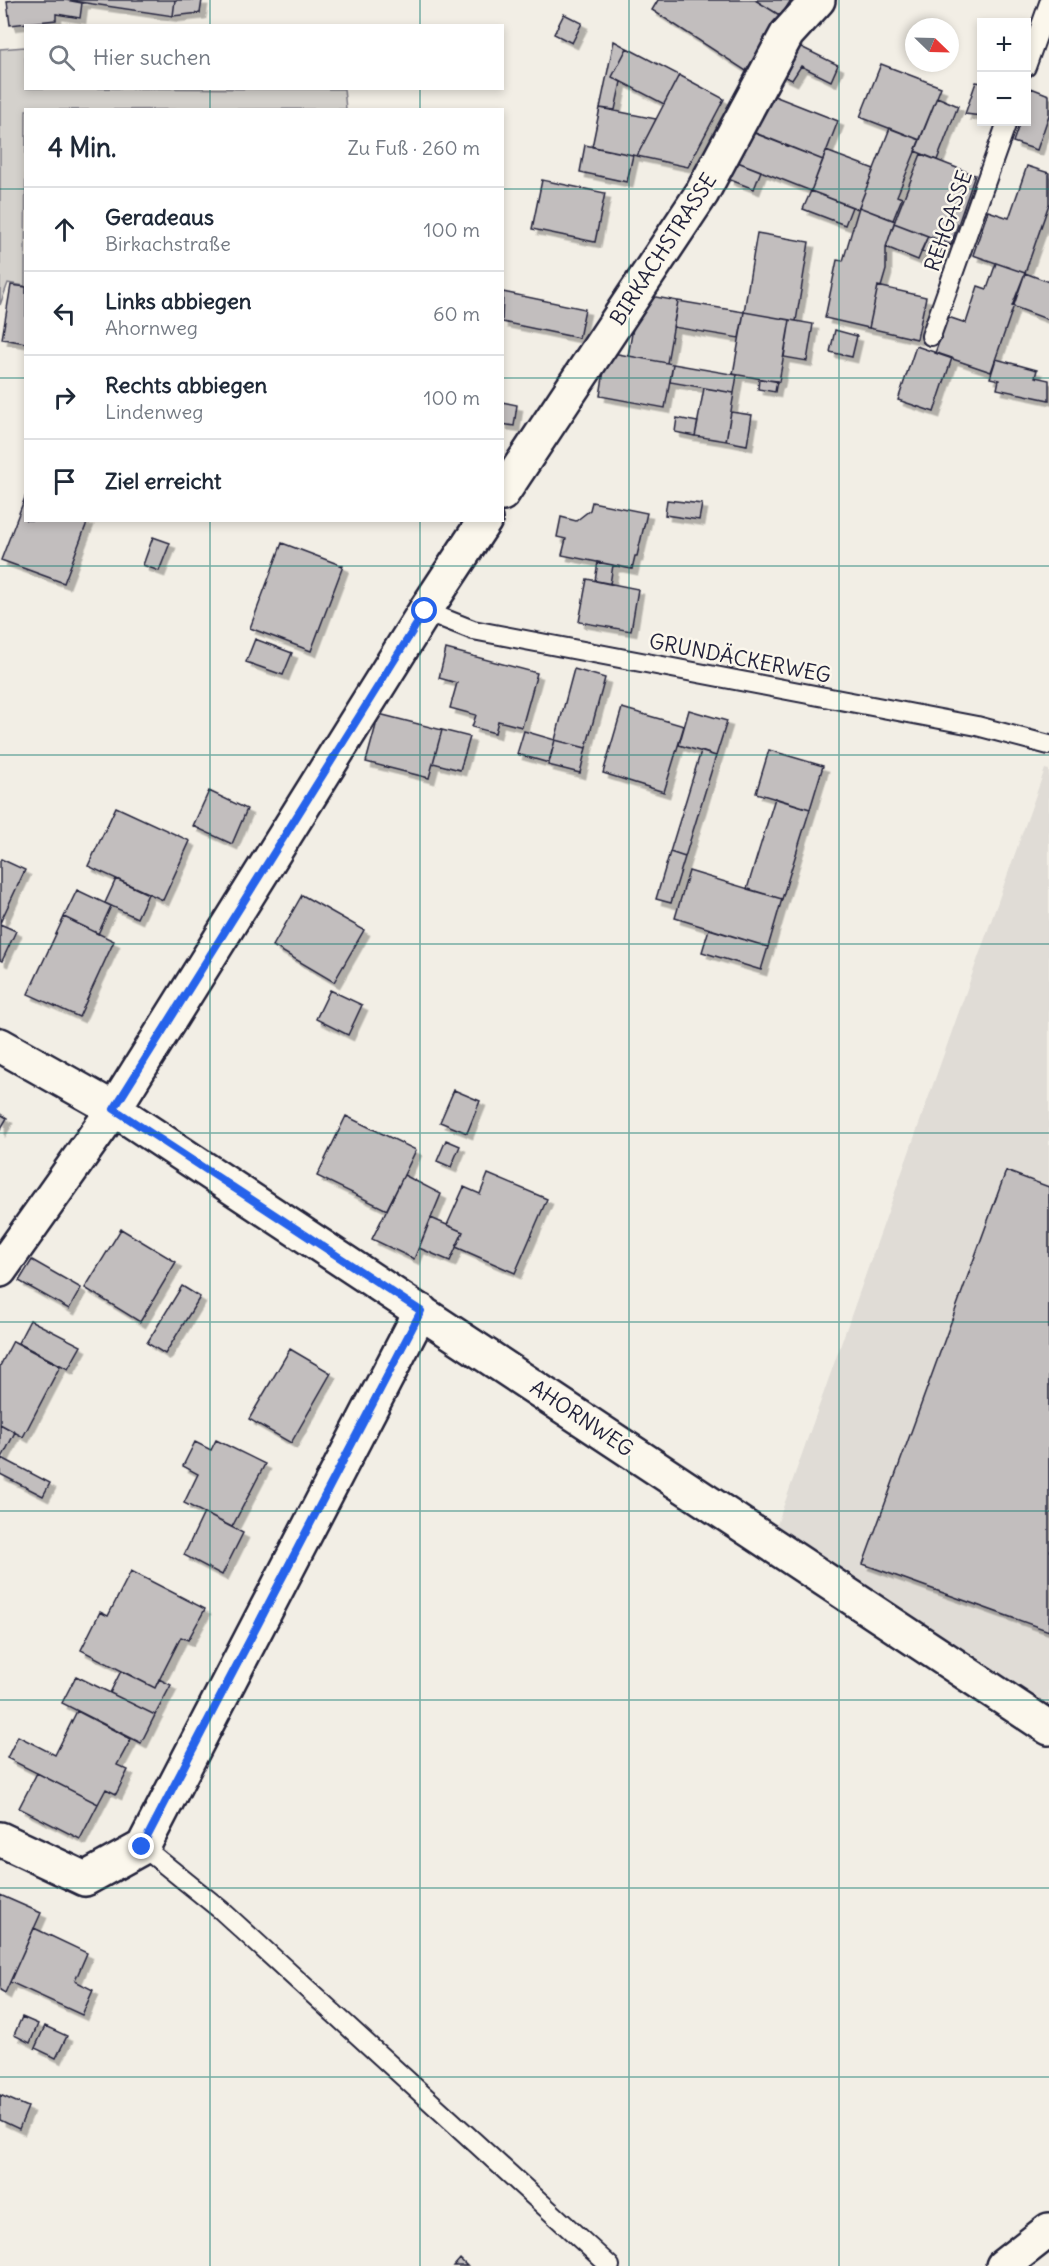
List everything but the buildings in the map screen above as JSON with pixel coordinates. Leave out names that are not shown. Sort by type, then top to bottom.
[{"type":"street","name":"BIRKACHSTRASSE","points":[[504,491],[702,193],[787,34],[818,0]]},
{"type":"street","points":[[0,1269],[114,1109],[425,611],[484,522]]},
{"type":"street","name":"AHORNWEG","points":[[0,1045],[114,1109],[1049,1728]]},
{"type":"street","points":[[0,1839],[85,1879],[142,1847],[421,1311]]},
{"type":"street","points":[[1003,2266],[1049,2230]]},
{"type":"lane","points":[[1031,53],[1049,3]]},
{"type":"lane","name":"REHGASSE","points":[[931,336],[1006,126]]},
{"type":"lane","name":"GRUNDÄCKERWEG","points":[[425,611],[473,630],[977,726],[1049,745]]},
{"type":"lane","points":[[142,1847],[221,1910],[610,2266]]},
{"type":"shaded area","points":[[24,47],[24,90],[344,90],[346,108],[24,108],[24,286],[8,283],[0,305],[0,49]]},
{"type":"shaded area","points":[[1045,769],[1049,770],[1049,1714],[774,1533]]},
{"type":"route","points":[[142,1847],[421,1311],[114,1109],[425,611]]}]
